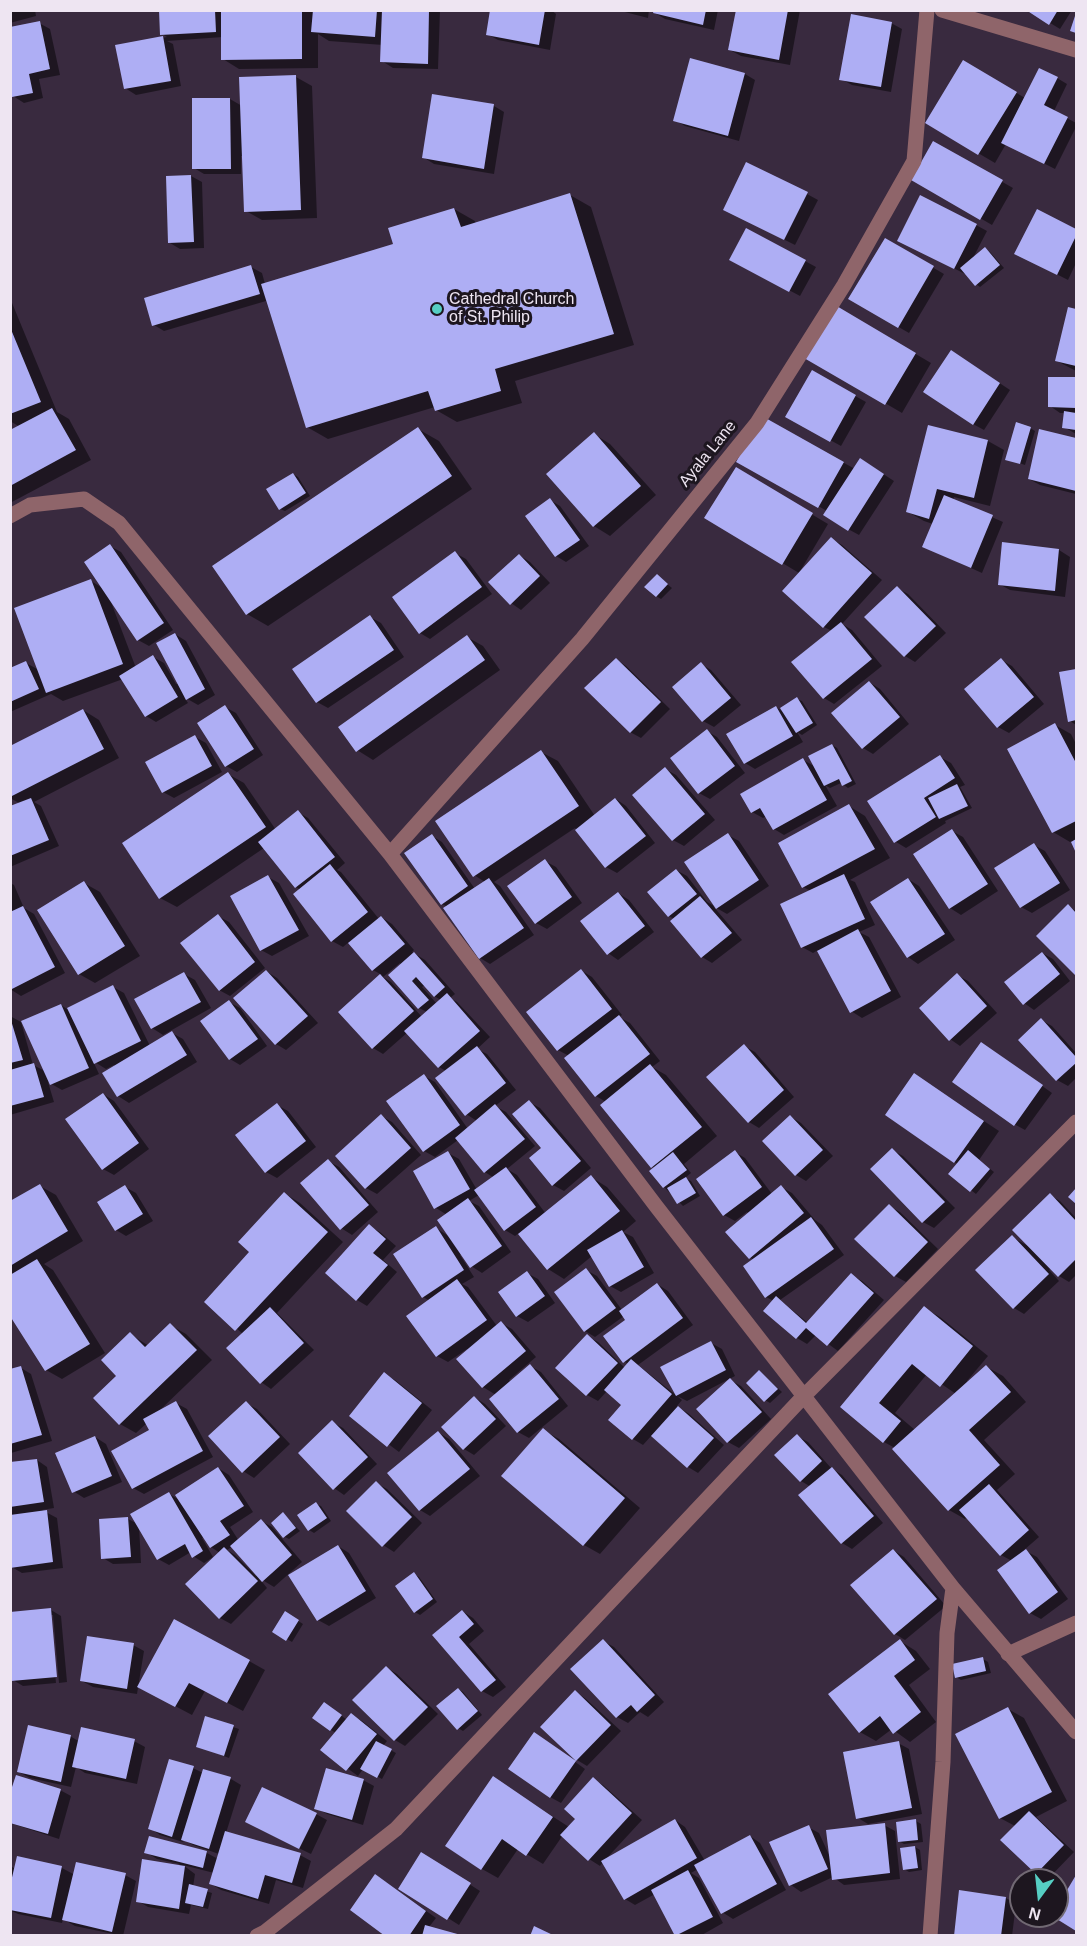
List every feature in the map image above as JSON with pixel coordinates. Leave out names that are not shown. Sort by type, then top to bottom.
[{"type":"street","name":"Ayala Lane","points":[[390,854],[582,639],[758,423],[844,285],[914,161],[927,10]]},
{"type":"street","points":[[942,10],[1077,50]]},
{"type":"street","points":[[10,516],[30,505],[84,500],[119,522],[390,854],[656,1206],[953,1588],[1077,1732]]},
{"type":"street","points":[[257,1935],[265,1932],[396,1829],[803,1397],[1077,1122]]},
{"type":"street","points":[[930,1935],[943,1762],[947,1633],[953,1588]]},
{"type":"street","points":[[1008,1654],[1077,1623]]},
{"type":"building","points":[[159,10],[215,10],[216,32],[160,35]]},
{"type":"building","points":[[221,10],[302,10],[302,59],[221,60]]},
{"type":"building","points":[[313,10],[377,10],[375,37],[311,32]]},
{"type":"building","points":[[382,10],[429,10],[428,64],[380,62]]},
{"type":"building","points":[[490,10],[545,10],[539,45],[486,35]]},
{"type":"building","points":[[654,10],[706,10],[703,25],[653,13]]},
{"type":"building","points":[[736,10],[788,10],[779,60],[728,50]]},
{"type":"building","points":[[1026,10],[1058,10],[1049,25]]},
{"type":"building","points":[[1076,13],[1076,33],[1070,31]]},
{"type":"building","points":[[851,14],[892,22],[881,87],[839,80]]},
{"type":"building","points":[[40,21],[50,69],[29,74],[33,93],[12,97],[10,27]]},
{"type":"building","points":[[163,36],[171,81],[124,89],[115,45]]},
{"type":"building","points":[[690,58],[745,73],[728,136],[673,121]]},
{"type":"building","points":[[963,60],[1017,92],[978,155],[925,123]]},
{"type":"building","points":[[1039,68],[1058,77],[1044,105],[1068,117],[1044,164],[1001,143]]},
{"type":"building","points":[[296,75],[301,210],[244,212],[239,77]]},
{"type":"building","points":[[432,94],[494,104],[484,169],[422,158]]},
{"type":"building","points":[[192,98],[230,98],[231,169],[192,169]]},
{"type":"building","points":[[933,141],[1003,180],[980,220],[911,180]]},
{"type":"building","points":[[746,162],[808,192],[784,240],[723,210]]},
{"type":"building","points":[[191,175],[194,242],[168,243],[166,176]]},
{"type":"building","name":"Cathedral Church of St. Philip","points":[[570,193],[614,334],[495,369],[501,391],[435,411],[428,391],[306,428],[261,284],[393,244],[388,228],[454,208],[461,227]]},
{"type":"building","points":[[920,195],[977,224],[954,269],[897,241]]},
{"type":"building","points":[[1037,209],[1076,229],[1076,236],[1057,275],[1014,254]]},
{"type":"building","points":[[746,228],[806,260],[789,292],[729,260]]},
{"type":"building","points":[[885,238],[934,266],[898,328],[848,299]]},
{"type":"building","points":[[985,247],[1000,265],[975,286],[960,268]]},
{"type":"building","points":[[251,265],[260,294],[152,326],[144,298]]},
{"type":"building","points":[[835,305],[916,353],[885,405],[804,358]]},
{"type":"building","points":[[1068,307],[1076,309],[1076,366],[1055,361]]},
{"type":"building","points":[[10,327],[41,402],[10,414]]},
{"type":"building","points":[[951,350],[1000,383],[973,425],[923,392]]},
{"type":"building","points":[[812,370],[856,395],[830,442],[785,417]]},
{"type":"building","points":[[1048,377],[1076,377],[1076,408],[1048,407]]},
{"type":"building","points":[[52,408],[76,450],[10,486],[10,430]]},
{"type":"building","points":[[1064,411],[1076,413],[1076,430],[1062,428]]},
{"type":"building","points":[[762,416],[844,462],[818,508],[736,462]]},
{"type":"building","points":[[1016,422],[1031,427],[1020,464],[1005,460]]},
{"type":"building","points":[[928,425],[988,440],[974,498],[937,489],[929,519],[906,512]]},
{"type":"building","points":[[418,427],[452,476],[246,615],[212,566]]},
{"type":"building","points":[[1039,429],[1076,438],[1076,491],[1028,479]]},
{"type":"building","points":[[594,432],[641,486],[593,527],[546,474]]},
{"type":"building","points":[[860,458],[884,474],[848,531],[823,515]]},
{"type":"building","points":[[736,467],[813,513],[782,565],[704,518]]},
{"type":"building","points":[[293,473],[306,493],[279,510],[266,489]]},
{"type":"building","points":[[944,495],[993,515],[971,568],[922,547]]},
{"type":"building","points":[[550,498],[580,540],[555,557],[525,516]]},
{"type":"building","points":[[831,537],[872,573],[823,628],[782,591]]},
{"type":"building","points":[[1002,542],[1059,549],[1055,591],[998,585]]},
{"type":"building","points":[[110,544],[164,623],[137,641],[84,562]]},
{"type":"building","points":[[455,551],[482,587],[419,634],[392,597]]},
{"type":"building","points":[[519,554],[540,576],[510,605],[488,582]]},
{"type":"building","points":[[657,574],[668,584],[656,597],[644,587]]},
{"type":"building","points":[[91,579],[123,664],[46,693],[14,608]]},
{"type":"building","points":[[897,586],[936,626],[904,657],[864,617]]},
{"type":"building","points":[[370,615],[394,650],[316,703],[292,669]]},
{"type":"building","points":[[841,622],[872,659],[823,699],[791,662]]},
{"type":"building","points":[[175,633],[205,689],[186,700],[156,643]]},
{"type":"building","points":[[467,635],[485,660],[356,752],[338,727]]},
{"type":"building","points":[[153,655],[178,697],[145,717],[119,676]]},
{"type":"building","points":[[616,658],[661,702],[630,733],[584,688]]},
{"type":"building","points":[[1001,658],[1034,697],[997,728],[964,689]]},
{"type":"building","points":[[26,661],[39,689],[10,702],[10,668]]},
{"type":"building","points":[[701,662],[731,698],[702,722],[672,687]]},
{"type":"building","points":[[1076,669],[1076,720],[1068,722],[1059,672]]},
{"type":"building","points":[[869,681],[900,717],[862,749],[831,713]]},
{"type":"building","points":[[797,697],[813,723],[796,733],[780,708]]},
{"type":"building","points":[[225,705],[254,749],[225,767],[197,723]]},
{"type":"building","points":[[776,706],[793,736],[744,764],[726,734]]},
{"type":"building","points":[[83,709],[104,749],[10,797],[10,746]]},
{"type":"building","points":[[1055,723],[1076,763],[1076,821],[1052,833],[1007,749]]},
{"type":"building","points":[[707,729],[735,766],[698,794],[670,758]]},
{"type":"building","points":[[195,735],[212,766],[162,793],[145,762]]},
{"type":"building","points":[[832,744],[852,781],[842,786],[839,779],[824,786],[808,756]]},
{"type":"building","points":[[541,750],[579,806],[473,877],[435,821]]},
{"type":"building","points":[[940,755],[955,778],[924,798],[936,817],[894,843],[867,801]]},
{"type":"building","points":[[803,758],[827,800],[773,830],[760,808],[751,813],[740,794]]},
{"type":"building","points":[[665,767],[705,814],[672,841],[632,795]]},
{"type":"building","points":[[228,772],[266,827],[159,899],[122,843]]},
{"type":"building","points":[[957,784],[968,806],[939,819],[928,798]]},
{"type":"building","points":[[31,798],[49,840],[10,856],[10,806]]},
{"type":"building","points":[[615,798],[646,836],[605,868],[575,830]]},
{"type":"building","points":[[849,804],[875,849],[802,888],[778,843]]},
{"type":"building","points":[[298,810],[335,857],[295,888],[258,842]]},
{"type":"building","points":[[952,829],[988,884],[949,909],[913,854]]},
{"type":"building","points":[[728,833],[759,880],[716,909],[684,862]]},
{"type":"building","points":[[432,834],[468,886],[441,905],[404,853]]},
{"type":"building","points":[[1076,839],[1076,853],[1071,842]]},
{"type":"building","points":[[1034,843],[1060,883],[1020,908],[994,868]]},
{"type":"building","points":[[545,859],[572,897],[535,924],[507,886]]},
{"type":"building","points":[[330,864],[368,912],[331,942],[293,894]]},
{"type":"building","points":[[676,869],[697,894],[668,917],[647,892]]},
{"type":"building","points":[[844,874],[865,919],[801,948],[780,904]]},
{"type":"building","points":[[268,875],[299,930],[260,951],[230,896]]},
{"type":"building","points":[[489,878],[524,928],[479,959],[443,908]]},
{"type":"building","points":[[908,878],[945,934],[907,958],[870,902]]},
{"type":"building","points":[[84,881],[125,946],[78,975],[37,910]]},
{"type":"building","points":[[618,892],[645,926],[607,955],[580,921]]},
{"type":"building","points":[[700,896],[732,933],[701,958],[670,921]]},
{"type":"building","points":[[1068,904],[1076,913],[1076,976],[1036,936]]},
{"type":"building","points":[[23,906],[55,967],[10,990],[10,912]]},
{"type":"building","points":[[218,914],[255,962],[219,991],[180,943]]},
{"type":"building","points":[[381,916],[405,944],[372,971],[348,943]]},
{"type":"building","points":[[858,929],[891,991],[850,1013],[817,951]]},
{"type":"building","points":[[414,952],[445,987],[434,997],[416,977],[412,981],[429,1000],[418,1009],[388,975]]},
{"type":"building","points":[[1042,952],[1060,974],[1023,1005],[1004,982]]},
{"type":"building","points":[[581,969],[612,1009],[557,1051],[526,1012]]},
{"type":"building","points":[[266,970],[308,1016],[275,1045],[233,998]]},
{"type":"building","points":[[184,972],[201,1002],[151,1029],[134,999]]},
{"type":"building","points":[[957,973],[987,1006],[949,1041],[919,1008]]},
{"type":"building","points":[[380,974],[414,1011],[372,1049],[338,1012]]},
{"type":"building","points":[[113,985],[141,1041],[94,1064],[67,1008]]},
{"type":"building","points":[[447,993],[480,1031],[438,1068],[404,1031]]},
{"type":"building","points":[[229,1000],[258,1039],[229,1060],[200,1021]]},
{"type":"building","points":[[61,1004],[89,1068],[50,1085],[21,1021]]},
{"type":"building","points":[[619,1015],[650,1054],[595,1097],[564,1058]]},
{"type":"building","points":[[10,1017],[23,1060],[10,1063]]},
{"type":"building","points":[[1041,1018],[1076,1057],[1076,1063],[1056,1081],[1018,1040]]},
{"type":"building","points":[[172,1031],[187,1055],[117,1097],[102,1073]]},
{"type":"building","points":[[981,1042],[1043,1085],[1014,1126],[952,1082]]},
{"type":"building","points":[[744,1044],[784,1090],[748,1123],[706,1077]]},
{"type":"building","points":[[477,1046],[506,1083],[465,1116],[435,1078]]},
{"type":"building","points":[[34,1063],[44,1097],[10,1106],[10,1070]]},
{"type":"building","points":[[650,1064],[702,1127],[651,1168],[600,1105]]},
{"type":"building","points":[[914,1073],[984,1121],[954,1163],[885,1115]]},
{"type":"building","points":[[424,1074],[460,1125],[423,1152],[386,1101]]},
{"type":"building","points":[[103,1093],[139,1143],[102,1170],[65,1119]]},
{"type":"building","points":[[529,1100],[581,1161],[552,1186],[529,1158],[541,1148],[512,1114]]},
{"type":"building","points":[[277,1103],[306,1141],[265,1173],[235,1135]]},
{"type":"building","points":[[495,1104],[525,1139],[484,1173],[455,1138]]},
{"type":"building","points":[[381,1114],[411,1148],[365,1189],[335,1156]]},
{"type":"building","points":[[790,1115],[823,1150],[795,1176],[762,1141]]},
{"type":"building","points":[[892,1148],[945,1202],[922,1223],[870,1169]]},
{"type":"building","points":[[735,1150],[762,1187],[723,1216],[696,1179]]},
{"type":"building","points":[[968,1150],[990,1169],[970,1192],[948,1174]]},
{"type":"building","points":[[448,1151],[470,1189],[434,1209],[413,1171]]},
{"type":"building","points":[[673,1152],[687,1170],[663,1188],[649,1171]]},
{"type":"building","points":[[328,1159],[369,1205],[340,1230],[300,1183]]},
{"type":"building","points":[[506,1167],[536,1207],[504,1231],[474,1190]]},
{"type":"building","points":[[591,1175],[620,1211],[547,1270],[518,1234]]},
{"type":"building","points":[[686,1177],[696,1193],[677,1204],[667,1188]]},
{"type":"building","points":[[40,1184],[68,1231],[10,1266],[10,1201]]},
{"type":"building","points":[[125,1185],[143,1214],[115,1231],[97,1202]]},
{"type":"building","points":[[781,1185],[804,1213],[749,1259],[725,1232]]},
{"type":"building","points":[[1076,1188],[1076,1204],[1068,1197]]},
{"type":"building","points":[[284,1192],[328,1232],[235,1331],[204,1302],[249,1252],[238,1242]]},
{"type":"building","points":[[1050,1193],[1076,1221],[1076,1259],[1058,1277],[1012,1230]]},
{"type":"building","points":[[468,1198],[502,1246],[470,1268],[437,1220]]},
{"type":"building","points":[[889,1204],[928,1242],[894,1277],[854,1239]]},
{"type":"building","points":[[811,1217],[834,1249],[765,1298],[743,1266]]},
{"type":"building","points":[[369,1224],[386,1239],[373,1253],[388,1265],[356,1301],[325,1273]]},
{"type":"building","points":[[436,1226],[464,1270],[422,1298],[393,1254]]},
{"type":"building","points":[[622,1230],[644,1267],[609,1287],[587,1250]]},
{"type":"building","points":[[1012,1235],[1049,1274],[1013,1309],[975,1270]]},
{"type":"building","points":[[37,1259],[90,1344],[45,1371],[10,1316],[10,1275]]},
{"type":"building","points":[[586,1268],[616,1308],[584,1332],[554,1292]]},
{"type":"building","points":[[527,1271],[545,1296],[516,1317],[498,1292]]},
{"type":"building","points":[[851,1273],[874,1293],[827,1346],[806,1328],[796,1339],[763,1311],[776,1296],[806,1323]]},
{"type":"building","points":[[457,1279],[487,1320],[436,1357],[406,1316]]},
{"type":"building","points":[[657,1283],[683,1318],[623,1363],[603,1336],[625,1320],[619,1311]]},
{"type":"building","points":[[924,1306],[973,1346],[940,1387],[912,1364],[879,1403],[901,1421],[883,1443],[840,1407]]},
{"type":"building","points":[[270,1307],[304,1343],[260,1384],[226,1348]]},
{"type":"building","points":[[501,1321],[526,1351],[482,1388],[456,1359]]},
{"type":"building","points":[[170,1323],[197,1350],[119,1425],[93,1398],[116,1376],[101,1360],[130,1332],[145,1347]]},
{"type":"building","points":[[587,1334],[618,1363],[586,1396],[555,1368]]},
{"type":"building","points":[[711,1341],[726,1370],[676,1396],[660,1367]]},
{"type":"building","points":[[631,1359],[672,1394],[632,1440],[608,1420],[621,1405],[604,1390]]},
{"type":"building","points":[[530,1364],[559,1399],[517,1433],[489,1399]]},
{"type":"building","points":[[986,1365],[1011,1392],[969,1430],[1000,1465],[948,1511],[892,1449]]},
{"type":"building","points":[[21,1366],[42,1435],[10,1444],[10,1369]]},
{"type":"building","points":[[759,1370],[778,1389],[764,1402],[746,1383]]},
{"type":"building","points":[[384,1372],[422,1403],[387,1447],[349,1416]]},
{"type":"building","points":[[730,1378],[762,1412],[727,1443],[696,1409]]},
{"type":"building","points":[[474,1396],[496,1419],[463,1450],[441,1427]]},
{"type":"building","points":[[176,1401],[203,1451],[132,1489],[111,1451],[149,1430],[143,1419]]},
{"type":"building","points":[[246,1401],[280,1437],[242,1473],[208,1436]]},
{"type":"building","points":[[678,1406],[714,1438],[687,1468],[651,1436]]},
{"type":"building","points":[[332,1420],[368,1457],[333,1490],[298,1453]]},
{"type":"building","points":[[543,1428],[625,1498],[583,1546],[501,1476]]},
{"type":"building","points":[[438,1431],[470,1469],[419,1511],[387,1473]]},
{"type":"building","points":[[797,1434],[822,1461],[800,1482],[774,1455]]},
{"type":"building","points":[[95,1436],[112,1476],[72,1493],[55,1453]]},
{"type":"building","points":[[37,1459],[44,1502],[10,1507],[10,1462]]},
{"type":"building","points":[[218,1467],[244,1506],[220,1521],[230,1535],[210,1548],[175,1495]]},
{"type":"building","points":[[832,1467],[874,1516],[841,1544],[798,1495]]},
{"type":"building","points":[[376,1481],[412,1517],[382,1547],[346,1511]]},
{"type":"building","points":[[989,1484],[1029,1530],[1000,1556],[959,1510]]},
{"type":"building","points":[[169,1492],[203,1551],[192,1558],[185,1544],[157,1560],[130,1514]]},
{"type":"building","points":[[316,1502],[327,1518],[308,1531],[297,1515]]},
{"type":"building","points":[[47,1510],[53,1562],[10,1568],[10,1515]]},
{"type":"building","points":[[283,1512],[296,1528],[283,1538],[271,1523]]},
{"type":"building","points":[[128,1517],[131,1557],[101,1559],[99,1519]]},
{"type":"building","points":[[261,1519],[292,1555],[262,1582],[230,1546]]},
{"type":"building","points":[[338,1545],[366,1591],[317,1621],[288,1575]]},
{"type":"building","points":[[224,1547],[258,1581],[219,1619],[185,1584]]},
{"type":"building","points":[[893,1549],[937,1599],[894,1635],[850,1585]]},
{"type":"building","points":[[1026,1549],[1058,1592],[1029,1614],[997,1570]]},
{"type":"building","points":[[414,1572],[433,1599],[414,1613],[395,1586]]},
{"type":"building","points":[[51,1608],[57,1677],[11,1681],[10,1612]]},
{"type":"building","points":[[462,1610],[474,1624],[459,1637],[496,1680],[481,1692],[432,1635]]},
{"type":"building","points":[[285,1611],[299,1620],[286,1641],[272,1632]]},
{"type":"building","points":[[174,1619],[250,1660],[227,1703],[189,1683],[175,1707],[137,1687]]},
{"type":"building","points":[[87,1636],[134,1643],[127,1689],[80,1681]]},
{"type":"building","points":[[603,1639],[655,1695],[637,1712],[631,1705],[616,1718],[570,1669]]},
{"type":"building","points":[[900,1639],[915,1660],[894,1676],[921,1712],[893,1734],[880,1716],[859,1733],[828,1694]]},
{"type":"building","points":[[983,1657],[986,1671],[955,1678],[952,1664]]},
{"type":"building","points":[[386,1666],[428,1707],[394,1741],[352,1700]]},
{"type":"building","points":[[458,1688],[478,1711],[457,1730],[436,1706]]},
{"type":"building","points":[[575,1690],[611,1725],[576,1761],[540,1727]]},
{"type":"building","points":[[324,1702],[342,1715],[330,1731],[312,1718]]},
{"type":"building","points":[[1008,1707],[1052,1792],[999,1819],[955,1734]]},
{"type":"building","points":[[351,1713],[377,1734],[346,1771],[320,1750]]},
{"type":"building","points":[[205,1716],[234,1725],[224,1756],[196,1747]]},
{"type":"building","points":[[28,1725],[71,1735],[61,1782],[17,1772]]},
{"type":"building","points":[[81,1727],[135,1739],[126,1779],[72,1767]]},
{"type":"building","points":[[534,1732],[576,1761],[550,1798],[508,1769]]},
{"type":"building","points":[[376,1741],[392,1749],[377,1778],[360,1769]]},
{"type":"building","points":[[899,1741],[912,1808],[856,1819],[843,1752]]},
{"type":"building","points":[[169,1759],[194,1766],[172,1837],[148,1829]]},
{"type":"building","points":[[326,1768],[364,1779],[352,1820],[314,1809]]},
{"type":"building","points":[[203,1769],[231,1777],[209,1849],[181,1840]]},
{"type":"building","points":[[16,1775],[61,1789],[48,1834],[10,1823],[10,1793]]},
{"type":"building","points":[[493,1776],[553,1817],[526,1856],[502,1839],[481,1870],[445,1846]]},
{"type":"building","points":[[593,1777],[632,1813],[588,1861],[560,1835],[575,1819],[564,1809]]},
{"type":"building","points":[[262,1787],[317,1813],[299,1849],[245,1822]]},
{"type":"building","points":[[1029,1811],[1064,1845],[1042,1868],[1030,1868],[1000,1840]]},
{"type":"building","points":[[675,1819],[697,1858],[624,1900],[601,1861]]},
{"type":"building","points":[[916,1819],[918,1840],[898,1842],[896,1822]]},
{"type":"building","points":[[885,1823],[890,1873],[832,1880],[826,1830]]},
{"type":"building","points":[[809,1825],[828,1869],[789,1886],[769,1842]]},
{"type":"building","points":[[225,1831],[301,1853],[292,1883],[265,1875],[258,1899],[209,1884]]},
{"type":"building","points":[[750,1835],[777,1884],[721,1914],[694,1865]]},
{"type":"building","points":[[149,1836],[207,1851],[203,1868],[144,1853]]},
{"type":"building","points":[[915,1846],[918,1868],[903,1870],[900,1848]]},
{"type":"building","points":[[421,1852],[471,1883],[447,1920],[398,1889]]},
{"type":"building","points":[[17,1856],[62,1866],[51,1918],[10,1910],[10,1886]]},
{"type":"building","points":[[142,1859],[185,1866],[179,1909],[136,1902]]},
{"type":"building","points":[[76,1862],[126,1873],[112,1932],[62,1920]]},
{"type":"building","points":[[688,1870],[713,1917],[675,1936],[651,1890]]},
{"type":"building","points":[[375,1874],[426,1911],[409,1936],[385,1936],[350,1910]]},
{"type":"building","points":[[1076,1875],[1076,1931],[1069,1927],[1069,1887]]},
{"type":"building","points":[[189,1884],[208,1889],[203,1907],[185,1903]]},
{"type":"building","points":[[959,1890],[1006,1897],[1001,1936],[954,1936]]},
{"type":"building","points":[[425,1925],[461,1935],[422,1936]]},
{"type":"building","points":[[534,1926],[555,1936],[530,1936]]},
{"type":"place","name":"Cathedral Church of St. Philip","points":[[437,309]]}]
